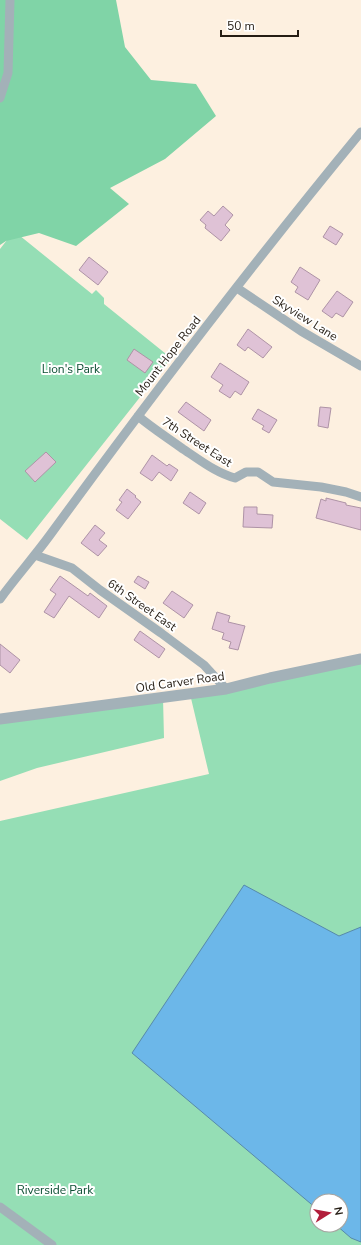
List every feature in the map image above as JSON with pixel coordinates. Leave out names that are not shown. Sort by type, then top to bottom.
[{"type":"street","points":[[0,98],[8,73],[10,0]]},
{"type":"street","name":"Mount Hope Road","points":[[0,599],[13,580],[35,555],[138,416],[299,208],[361,132]]},
{"type":"street","name":"Skyview Lane","points":[[237,288],[300,331],[361,366]]},
{"type":"street","name":"7th Street East","points":[[138,416],[208,466],[226,476],[235,478],[246,472],[258,472],[273,482],[321,487],[346,492],[361,497]]},
{"type":"street","name":"6th Street East","points":[[35,555],[72,568],[204,665],[226,689]]},
{"type":"street","name":"Old Carver Road","points":[[0,719],[226,689],[278,676],[361,659]]},
{"type":"street","points":[[0,1207],[52,1245]]},
{"type":"green space","points":[[0,0],[116,0],[125,47],[151,80],[196,84],[216,116],[165,159],[110,188],[129,204],[76,246],[39,233],[6,241],[0,245]]},
{"type":"green space","name":"Lion's Park","points":[[14,231],[92,294],[96,290],[104,298],[104,304],[171,358],[27,540],[0,519],[0,249]]},
{"type":"green space","name":"Riverside Park","points":[[361,661],[361,1245],[0,1245],[0,821],[209,774],[190,694]]},
{"type":"green space","points":[[163,698],[164,738],[37,768],[0,781],[0,719]]},
{"type":"water","points":[[244,885],[339,936],[361,927],[361,1242],[351,1238],[345,1233],[349,1233],[349,1193],[309,1193],[309,1202],[132,1053]]},
{"type":"building","points":[[223,206],[233,215],[225,225],[230,230],[221,241],[205,228],[206,225],[200,220],[208,211],[214,216]]},
{"type":"building","points":[[330,226],[343,234],[336,245],[323,237]]},
{"type":"building","points":[[89,257],[108,272],[98,285],[79,270]]},
{"type":"building","points":[[300,267],[320,280],[308,300],[295,292],[298,287],[291,282]]},
{"type":"building","points":[[337,291],[353,302],[343,317],[336,313],[332,318],[322,311]]},
{"type":"building","points":[[248,329],[272,347],[263,358],[248,347],[245,351],[237,345]]},
{"type":"building","points":[[134,349],[153,362],[145,373],[127,360]]},
{"type":"building","points":[[220,363],[249,382],[241,395],[235,391],[230,398],[219,391],[223,385],[211,377]]},
{"type":"building","points":[[186,402],[211,420],[204,431],[178,412]]},
{"type":"building","points":[[320,407],[331,408],[328,428],[318,426]]},
{"type":"building","points":[[258,409],[277,420],[269,433],[262,429],[264,426],[252,419]]},
{"type":"building","points":[[46,452],[56,462],[35,482],[25,471]]},
{"type":"building","points":[[152,455],[167,466],[169,464],[178,470],[171,481],[159,472],[152,481],[140,473]]},
{"type":"building","points":[[127,489],[141,502],[128,519],[116,510],[122,502],[119,500]]},
{"type":"building","points":[[190,492],[206,503],[199,514],[183,503]]},
{"type":"building","points":[[326,498],[346,503],[346,505],[361,508],[361,530],[316,518],[321,499],[326,501]]},
{"type":"building","points":[[244,507],[257,507],[257,514],[273,515],[272,528],[243,527]]},
{"type":"building","points":[[95,525],[105,533],[99,540],[107,546],[98,556],[81,543]]},
{"type":"building","points":[[60,576],[88,596],[90,593],[107,606],[99,618],[69,596],[54,618],[44,612],[56,594],[50,590]]},
{"type":"building","points":[[138,576],[149,582],[145,589],[134,582]]},
{"type":"building","points":[[172,591],[193,605],[184,618],[163,603]]},
{"type":"building","points":[[217,612],[230,616],[228,622],[245,626],[238,650],[229,648],[231,642],[222,639],[224,633],[212,629]]},
{"type":"building","points":[[140,631],[165,649],[159,658],[134,640]]},
{"type":"building","points":[[0,644],[20,660],[10,673],[0,665]]}]
